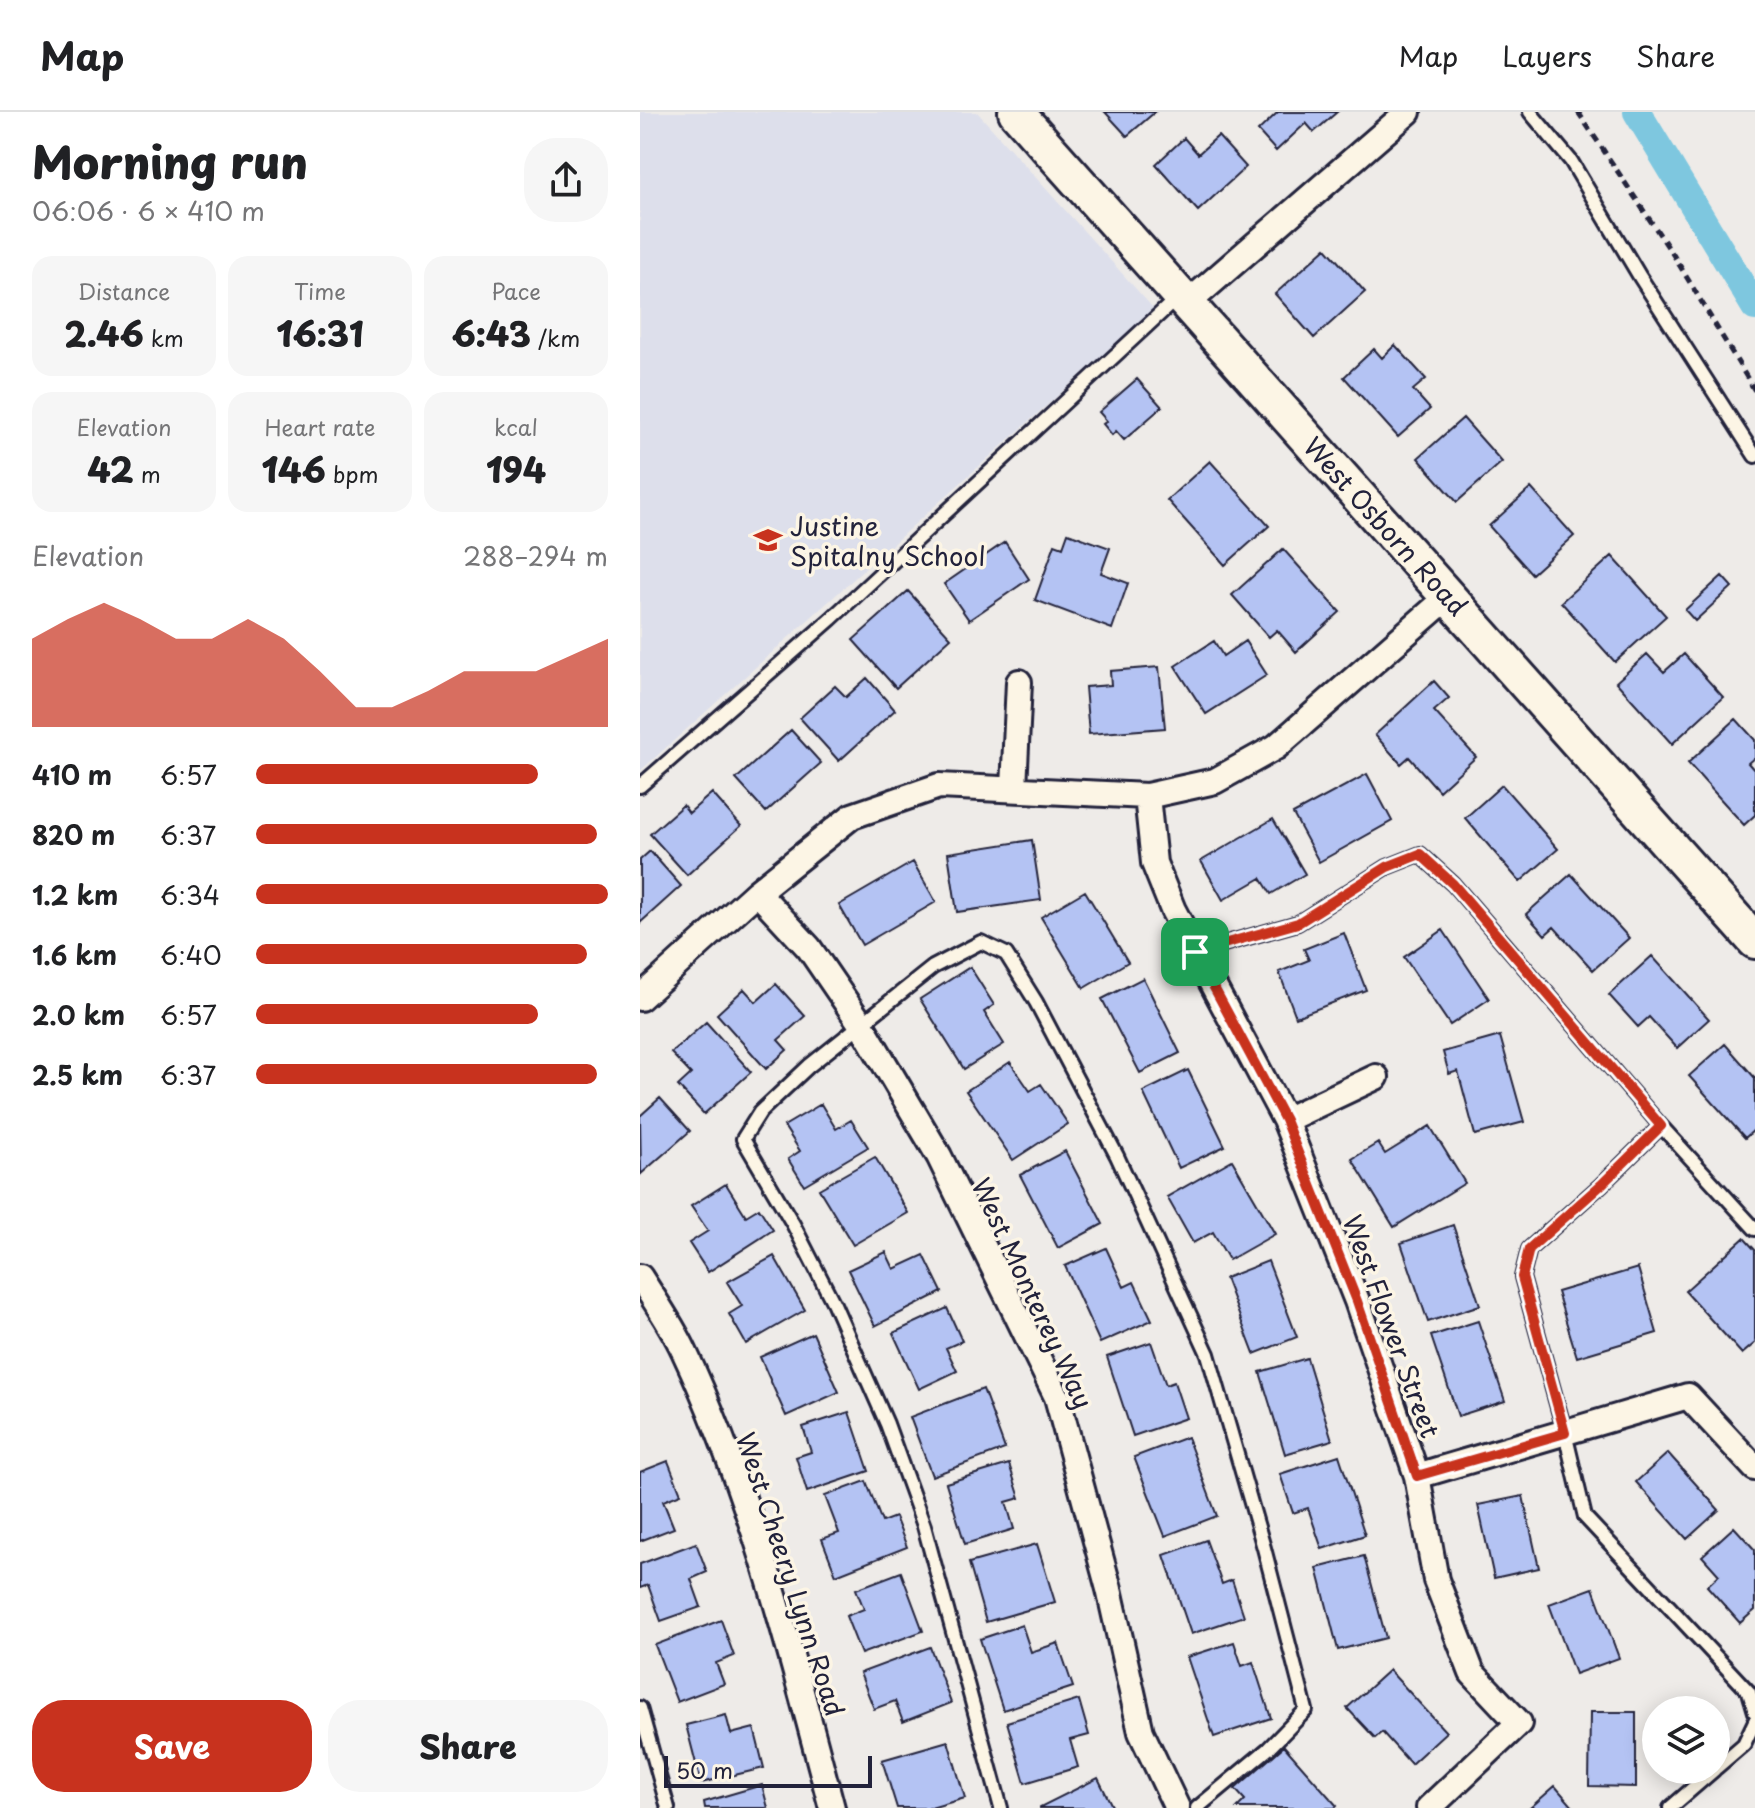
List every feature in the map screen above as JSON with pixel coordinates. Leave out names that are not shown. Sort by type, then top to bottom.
[{"type":"street","name":"West Osborn Road","points":[[1016,112],[1755,941]]},
{"type":"street","points":[[1184,299],[1408,112]]},
{"type":"street","points":[[640,998],[757,892],[852,816],[939,786],[1147,796],[1215,781],[1276,747],[1449,596]]},
{"type":"street","points":[[1014,788],[1019,682]]},
{"type":"street","name":"West Flower Street","points":[[1147,796],[1154,863],[1173,910],[1285,1120],[1357,1301],[1417,1476],[1436,1580],[1472,1673],[1519,1723],[1429,1808]]},
{"type":"street","name":"West Monterey Way","points":[[757,892],[809,948],[861,1024],[939,1156],[1057,1397],[1109,1589],[1141,1732],[1177,1808]]},
{"type":"street","points":[[1285,1120],[1376,1077]]},
{"type":"street","name":"West Cheery Lynn Road","points":[[640,1277],[683,1349],[737,1481],[795,1669],[832,1808]]},
{"type":"street","points":[[1417,1476],[1688,1396],[1755,1468]]},
{"type":"lane","points":[[1530,112],[1571,161],[1640,277],[1755,456]]},
{"type":"lane","points":[[640,786],[831,619],[1184,299]]},
{"type":"lane","points":[[1195,952],[1298,923],[1387,867],[1420,854],[1453,884],[1661,1126],[1755,1229]]},
{"type":"lane","points":[[1001,1808],[924,1526],[887,1424],[834,1304],[793,1224],[743,1139],[760,1112],[809,1066],[933,967],[981,942],[1006,954],[1036,1002],[1117,1156],[1208,1354],[1264,1548],[1306,1710],[1268,1749],[1197,1808]]},
{"type":"lane","points":[[1661,1126],[1529,1249],[1522,1277],[1585,1517],[1749,1692],[1755,1712]]},
{"type":"lane","points":[[640,1708],[668,1808]]},
{"type":"lane","points":[[1730,1756],[1744,1744],[1755,1721]]},
{"type":"lane","points":[[1670,1808],[1698,1784]]},
{"type":"path","points":[[1578,112],[1674,256],[1755,391]]},
{"type":"shaded area","name":"Justine Spitalny School","points":[[640,112],[977,112],[1154,309],[640,771]]},
{"type":"building","points":[[1105,112],[1155,112],[1127,136]]},
{"type":"building","points":[[1278,112],[1337,112],[1314,132],[1306,123],[1276,151],[1258,131]]},
{"type":"building","points":[[1218,136],[1246,167],[1198,211],[1156,164],[1184,138],[1198,154]]},
{"type":"building","points":[[1326,248],[1365,292],[1314,338],[1275,294]]},
{"type":"building","points":[[1395,345],[1426,379],[1413,390],[1430,409],[1398,437],[1344,377],[1374,349],[1382,358]]},
{"type":"building","points":[[1137,379],[1162,407],[1124,440],[1116,431],[1112,435],[1103,424],[1107,421],[1099,412]]},
{"type":"building","points":[[1463,418],[1502,462],[1457,502],[1418,458]]},
{"type":"building","points":[[1210,461],[1269,526],[1225,565],[1167,500]]},
{"type":"building","points":[[1531,488],[1574,536],[1532,574],[1489,526]]},
{"type":"building","points":[[1068,533],[1110,548],[1101,573],[1128,583],[1112,629],[1035,600],[1055,544],[1063,547]]},
{"type":"building","points":[[1005,542],[1029,579],[969,620],[944,584]]},
{"type":"building","points":[[1283,549],[1340,612],[1296,652],[1277,630],[1269,637],[1232,595]]},
{"type":"building","points":[[1612,556],[1666,616],[1615,662],[1561,602]]},
{"type":"building","points":[[1722,576],[1732,587],[1695,621],[1685,610]]},
{"type":"building","points":[[908,591],[951,638],[896,688],[853,640]]},
{"type":"building","points":[[1214,641],[1223,656],[1245,641],[1267,675],[1206,714],[1175,666]]},
{"type":"building","points":[[1647,654],[1664,672],[1684,654],[1723,697],[1672,744],[1616,682]]},
{"type":"building","points":[[1159,667],[1165,728],[1089,734],[1085,687],[1111,685],[1110,671]]},
{"type":"building","points":[[867,678],[895,710],[839,761],[800,718],[835,686],[846,697]]},
{"type":"building","points":[[1434,681],[1449,698],[1434,711],[1476,757],[1439,791],[1409,757],[1401,764],[1375,735]]},
{"type":"building","points":[[1736,719],[1755,740],[1755,757],[1748,763],[1755,771],[1755,815],[1744,825],[1688,763]]},
{"type":"building","points":[[791,730],[821,763],[766,812],[736,779]]},
{"type":"building","points":[[1367,774],[1392,821],[1319,862],[1293,814]]},
{"type":"building","points":[[1502,785],[1558,849],[1520,882],[1465,818]]},
{"type":"building","points":[[712,793],[741,826],[687,875],[650,834],[683,805],[689,813]]},
{"type":"building","points":[[1273,819],[1305,874],[1271,894],[1261,878],[1223,900],[1201,861]]},
{"type":"building","points":[[1032,840],[1041,900],[957,912],[948,853]]},
{"type":"building","points":[[650,851],[681,886],[640,923],[640,860]]},
{"type":"building","points":[[913,862],[936,902],[862,945],[839,905]]},
{"type":"building","points":[[1571,874],[1629,938],[1593,970],[1554,927],[1545,935],[1526,914]]},
{"type":"building","points":[[1085,891],[1128,962],[1084,988],[1041,917]]},
{"type":"building","points":[[1443,930],[1489,999],[1450,1025],[1404,957]]},
{"type":"building","points":[[1344,933],[1366,990],[1296,1017],[1279,972],[1309,960],[1304,949]]},
{"type":"building","points":[[1652,956],[1709,1019],[1677,1048],[1649,1017],[1638,1027],[1609,995]]},
{"type":"building","points":[[970,967],[994,1005],[984,1012],[1004,1044],[964,1069],[920,999]]},
{"type":"building","points":[[1143,978],[1180,1053],[1140,1073],[1102,999]]},
{"type":"building","points":[[776,984],[805,1016],[778,1040],[787,1050],[766,1069],[717,1014],[744,989],[756,1002]]},
{"type":"building","points":[[706,1022],[751,1072],[704,1114],[678,1086],[691,1074],[671,1053]]},
{"type":"building","points":[[1500,1036],[1524,1122],[1475,1135],[1458,1071],[1449,1074],[1443,1052]]},
{"type":"building","points":[[1725,1044],[1755,1078],[1755,1129],[1745,1138],[1689,1076]]},
{"type":"building","points":[[1010,1062],[1030,1091],[1041,1084],[1068,1124],[1013,1160],[966,1091]]},
{"type":"building","points":[[1188,1070],[1225,1146],[1179,1168],[1143,1092]]},
{"type":"building","points":[[660,1098],[690,1131],[641,1174],[640,1116]]},
{"type":"building","points":[[821,1104],[836,1129],[851,1120],[868,1147],[804,1185],[788,1159],[800,1151],[784,1126]]},
{"type":"building","points":[[1430,1126],[1465,1183],[1394,1227],[1352,1159],[1378,1143],[1385,1154]]},
{"type":"building","points":[[1065,1151],[1103,1224],[1058,1248],[1020,1175]]},
{"type":"building","points":[[875,1157],[908,1213],[853,1245],[819,1189]]},
{"type":"building","points":[[1232,1160],[1275,1234],[1229,1260],[1213,1232],[1193,1243],[1167,1197]]},
{"type":"building","points":[[726,1184],[746,1216],[759,1208],[773,1230],[708,1272],[689,1243],[708,1231],[691,1206]]},
{"type":"building","points":[[1453,1225],[1480,1305],[1428,1322],[1401,1243]]},
{"type":"building","points":[[1744,1238],[1755,1250],[1755,1343],[1742,1354],[1685,1291]]},
{"type":"building","points":[[1106,1248],[1124,1287],[1134,1282],[1152,1320],[1100,1343],[1065,1266]]},
{"type":"building","points":[[886,1252],[894,1269],[924,1255],[942,1292],[875,1326],[848,1270]]},
{"type":"building","points":[[774,1256],[805,1310],[746,1344],[729,1314],[742,1306],[727,1282]]},
{"type":"building","points":[[1268,1261],[1297,1337],[1254,1354],[1225,1278]]},
{"type":"building","points":[[1638,1268],[1657,1333],[1577,1357],[1557,1292]]},
{"type":"building","points":[[947,1308],[962,1341],[946,1348],[957,1371],[919,1389],[893,1333]]},
{"type":"building","points":[[1478,1321],[1505,1401],[1458,1416],[1431,1336]]},
{"type":"building","points":[[813,1333],[839,1392],[786,1416],[760,1357]]},
{"type":"building","points":[[1151,1342],[1166,1385],[1174,1382],[1186,1418],[1133,1436],[1107,1357]]},
{"type":"building","points":[[1307,1358],[1332,1440],[1285,1454],[1260,1372]]},
{"type":"building","points":[[983,1389],[1005,1449],[932,1476],[910,1417]]},
{"type":"building","points":[[849,1412],[869,1471],[807,1492],[796,1457],[811,1452],[803,1427]]},
{"type":"building","points":[[1187,1437],[1217,1516],[1165,1536],[1134,1457]]},
{"type":"building","points":[[1668,1453],[1719,1510],[1687,1539],[1636,1482]]},
{"type":"building","points":[[1339,1455],[1365,1535],[1322,1549],[1308,1508],[1293,1513],[1280,1474]]},
{"type":"building","points":[[668,1461],[681,1494],[663,1501],[674,1528],[640,1541],[640,1472]]},
{"type":"building","points":[[1009,1464],[1020,1498],[1006,1502],[1014,1529],[965,1544],[946,1483]]},
{"type":"building","points":[[866,1481],[882,1522],[895,1517],[907,1547],[836,1575],[822,1539],[839,1533],[825,1496]]},
{"type":"building","points":[[1523,1496],[1539,1568],[1494,1578],[1478,1505]]},
{"type":"building","points":[[1734,1527],[1755,1550],[1755,1610],[1740,1623],[1707,1586],[1719,1575],[1702,1556]]},
{"type":"building","points":[[1206,1540],[1222,1584],[1232,1580],[1244,1616],[1191,1634],[1164,1555]]},
{"type":"building","points":[[696,1543],[707,1572],[691,1579],[701,1607],[661,1621],[648,1585],[640,1588],[640,1564]]},
{"type":"building","points":[[1037,1544],[1055,1602],[986,1622],[969,1563]]},
{"type":"building","points":[[1364,1556],[1386,1638],[1338,1650],[1317,1568]]},
{"type":"building","points":[[901,1572],[923,1631],[861,1654],[846,1616],[864,1609],[856,1589]]},
{"type":"building","points":[[1593,1588],[1619,1658],[1575,1674],[1549,1604]]},
{"type":"building","points":[[721,1620],[734,1656],[716,1663],[724,1684],[677,1702],[655,1645]]},
{"type":"building","points":[[1022,1625],[1031,1652],[1058,1643],[1073,1687],[1003,1710],[980,1639]]},
{"type":"building","points":[[1234,1642],[1242,1666],[1253,1662],[1271,1718],[1214,1737],[1187,1657]]},
{"type":"building","points":[[930,1647],[951,1703],[903,1722],[895,1701],[874,1709],[860,1673]]},
{"type":"building","points":[[1389,1670],[1446,1732],[1411,1764],[1382,1732],[1375,1738],[1347,1708]]},
{"type":"building","points":[[1079,1700],[1089,1735],[1070,1740],[1078,1767],[1025,1783],[1007,1722]]},
{"type":"building","points":[[1590,1712],[1636,1712],[1636,1787],[1589,1786]]},
{"type":"building","points":[[726,1715],[731,1734],[754,1728],[764,1768],[701,1783],[686,1725]]},
{"type":"building","points":[[948,1741],[965,1798],[931,1808],[897,1808],[882,1760]]},
{"type":"building","points":[[1284,1746],[1337,1806],[1335,1808],[1237,1808],[1245,1800],[1235,1789]]},
{"type":"building","points":[[1098,1778],[1113,1808],[1040,1808],[1040,1807]]},
{"type":"building","points":[[762,1785],[768,1808],[705,1808],[704,1802]]},
{"type":"building","points":[[1555,1786],[1574,1808],[1530,1808]]},
{"type":"waterway","points":[[1637,112],[1755,307]]},
{"type":"place","name":"Justine Spitalny School","points":[[768,540]]},
{"type":"route","points":[[1420,854],[1453,884],[1661,1126],[1529,1249],[1522,1277],[1565,1433],[1417,1476],[1357,1301],[1285,1120],[1195,952],[1298,923],[1387,867],[1420,854]]}]
